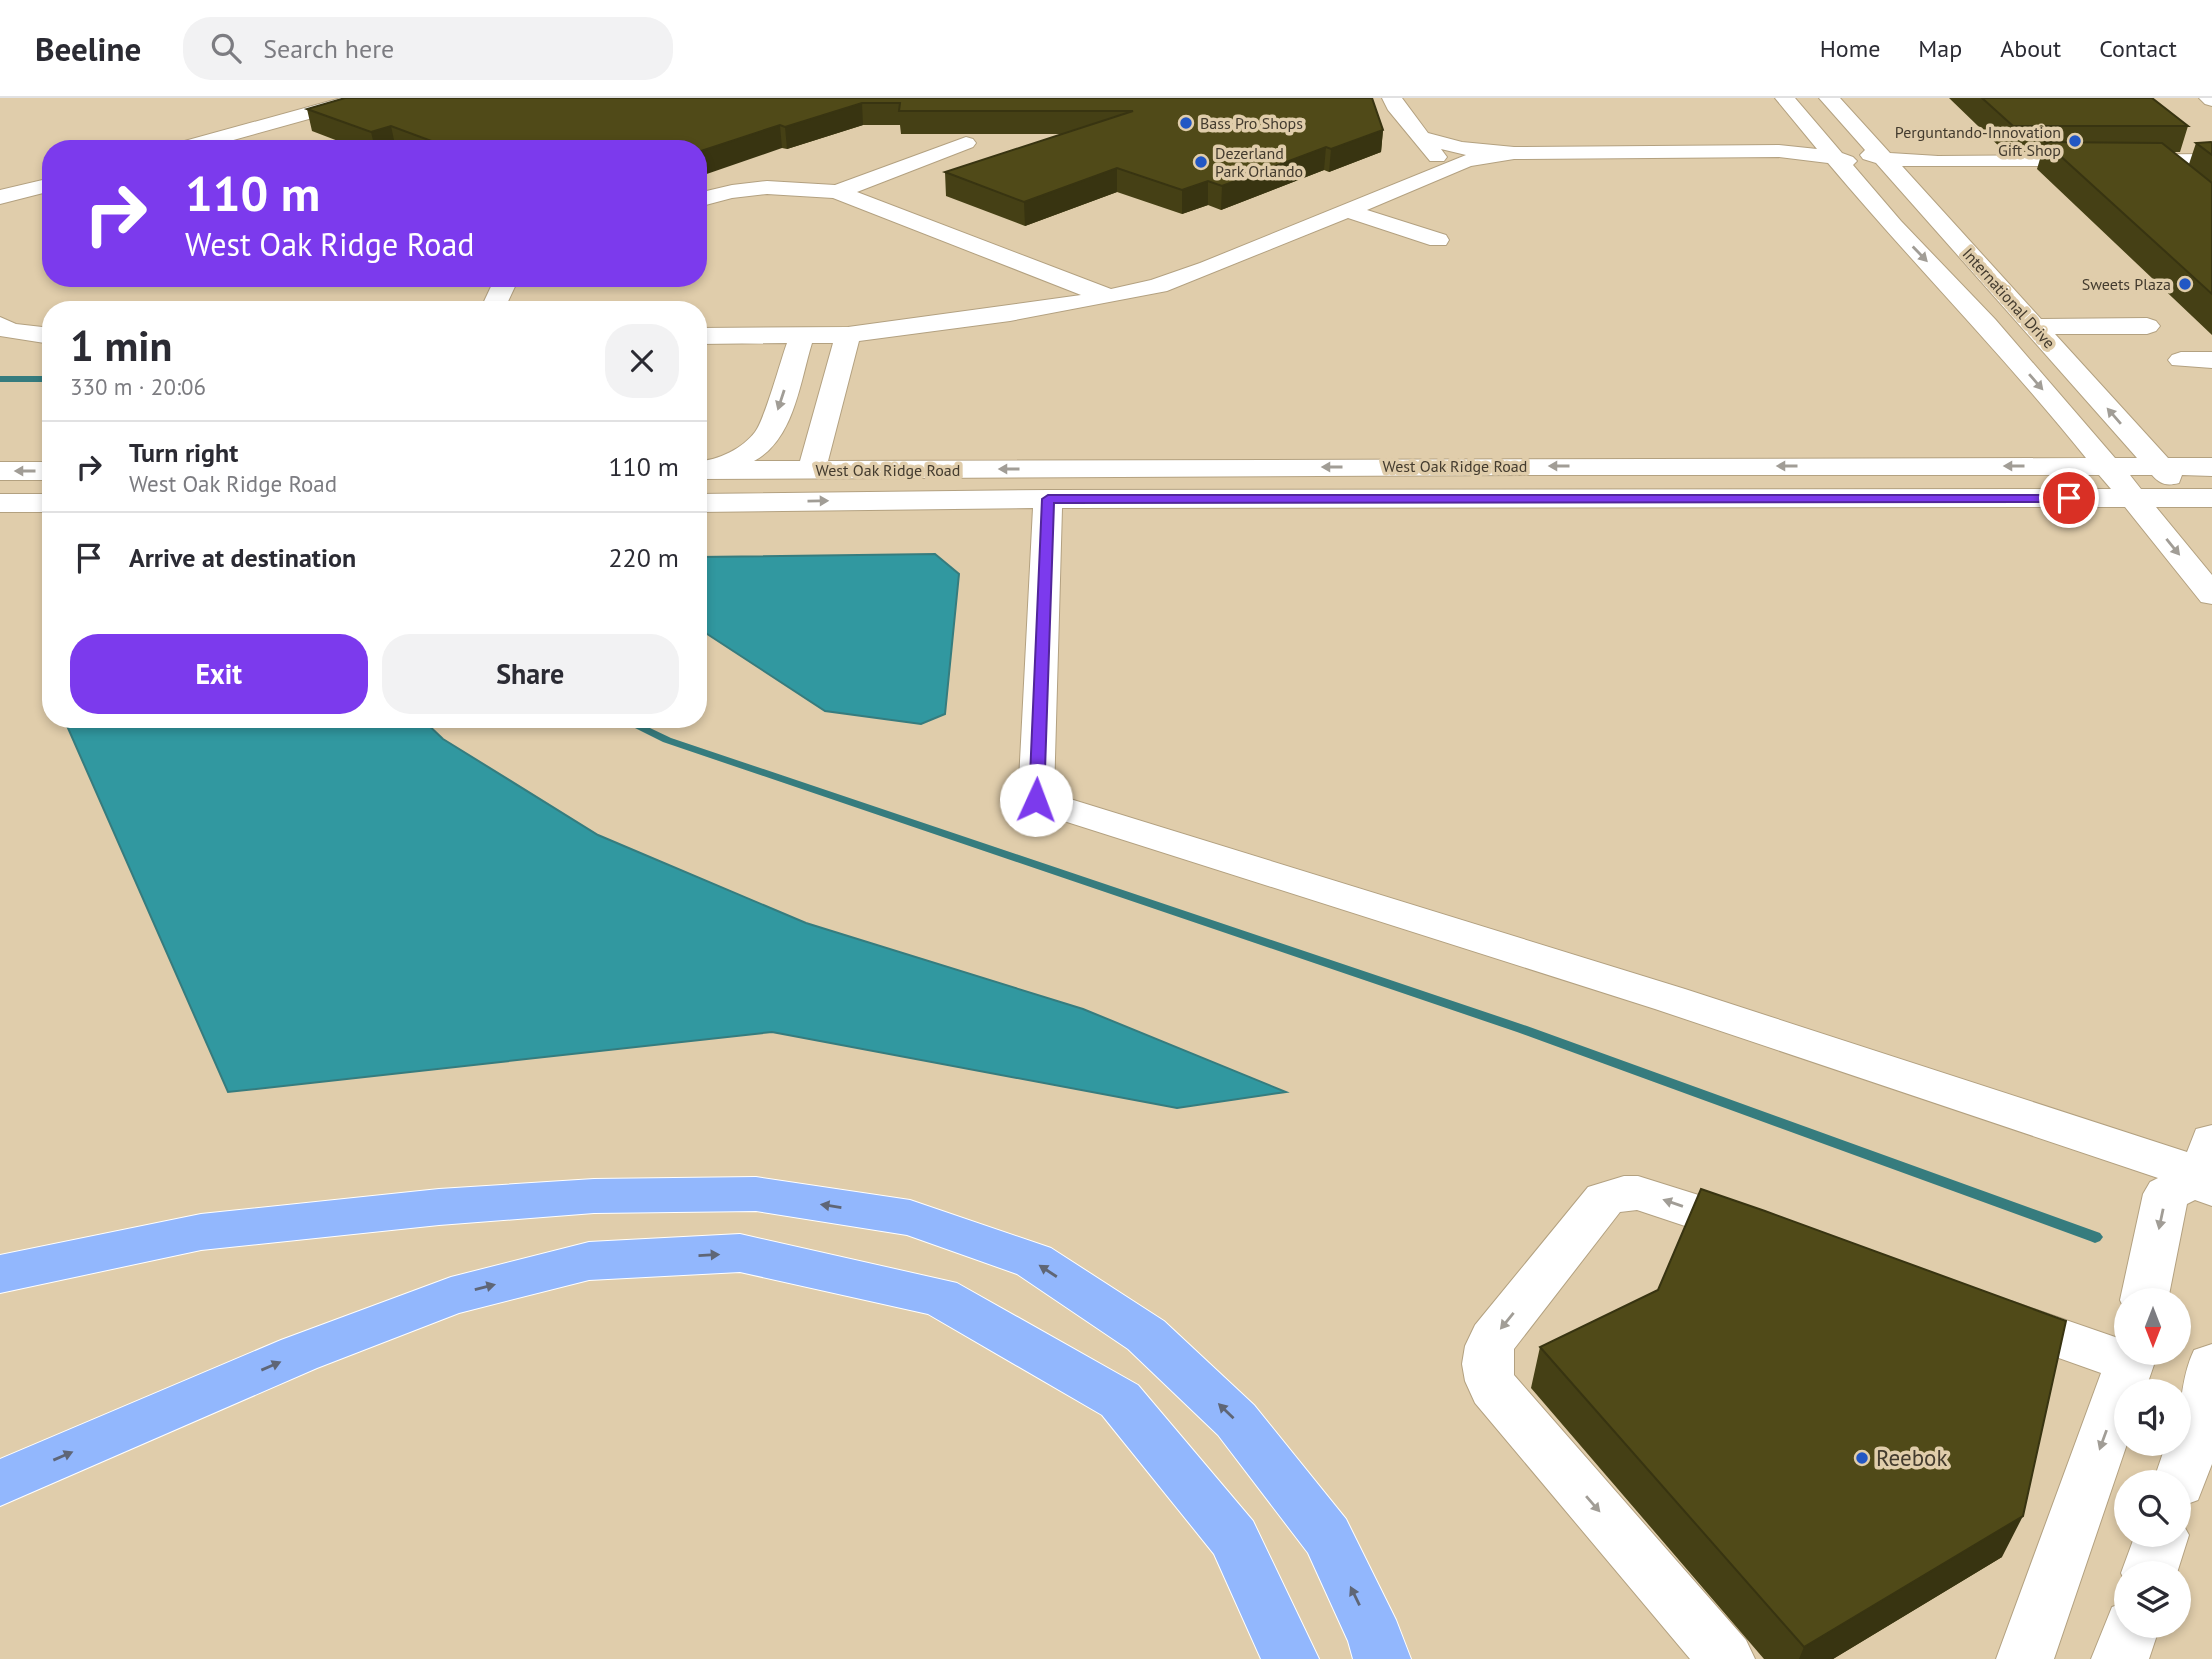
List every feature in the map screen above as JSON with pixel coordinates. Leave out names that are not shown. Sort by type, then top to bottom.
[{"type":"highway","points":[[0,1275],[201,1232],[439,1207],[594,1196],[756,1194],[910,1218],[1034,1261],[1146,1335],[1236,1420],[1327,1536],[1376,1639],[1382,1659]]},
{"type":"highway","points":[[0,1483],[299,1354],[451,1296],[589,1261],[740,1253],[940,1297],[1121,1399],[1234,1538],[1290,1659]]},
{"type":"street","points":[[208,140],[363,98]]},
{"type":"street","points":[[1392,98],[1395,106],[1447,170],[1478,171],[1558,166],[1790,165],[1857,183]]},
{"type":"street","name":"International Drive","points":[[1785,98],[1893,226],[1986,324],[2107,466],[2212,596]]},
{"type":"street","name":"International Drive","points":[[1829,98],[2160,467],[2200,498],[2212,524]]},
{"type":"street","points":[[1809,126],[1855,151],[1885,159],[1938,162],[2212,160]]},
{"type":"street","points":[[240,131],[265,140]]},
{"type":"street","points":[[1421,137],[1461,148],[1514,153],[1779,151],[1834,157],[1884,177],[1917,197]]},
{"type":"street","points":[[836,192],[966,144]]},
{"type":"street","points":[[707,336],[848,335],[1110,298],[1171,282],[1466,160],[1514,153]]},
{"type":"street","points":[[2160,161],[2181,178]]},
{"type":"street","points":[[0,197],[42,186]]},
{"type":"street","points":[[707,198],[735,190],[805,188],[836,192],[1110,298]]},
{"type":"street","points":[[1348,211],[1438,240]]},
{"type":"street","points":[[0,324],[9,331],[42,335]]},
{"type":"street","points":[[2035,327],[2147,326]]},
{"type":"street","points":[[707,470],[752,451],[770,433],[802,335]]},
{"type":"street","points":[[707,501],[762,490],[811,471],[848,335]]},
{"type":"street","points":[[2181,360],[2212,360]]},
{"type":"street","name":"West Oak Ridge Road","points":[[707,470],[1510,466],[2212,467]]},
{"type":"street","points":[[0,471],[42,471]]},
{"type":"street","name":"West Oak Ridge Road","points":[[707,503],[1048,499],[2200,498]]},
{"type":"street","points":[[1048,499],[1036,800],[2210,1171]]},
{"type":"street","points":[[0,503],[42,503]]},
{"type":"street","points":[[2146,1288],[2166,1194],[2210,1171]]},
{"type":"street","points":[[1726,1659],[1493,1388],[1486,1369],[1487,1352],[1493,1339],[1604,1199],[1624,1193],[1638,1193],[1786,1243]]},
{"type":"street","points":[[1966,1305],[2114,1352]]},
{"type":"street","points":[[2025,1659],[2130,1365]]},
{"type":"street","points":[[2184,1470],[2210,1390],[2212,1365]]},
{"type":"street","points":[[2120,1659],[2128,1638]]},
{"type":"water","points":[[935,554],[959,574],[945,714],[921,724],[825,711],[707,634],[707,557]]},
{"type":"water","points":[[68,728],[431,728],[443,739],[598,835],[806,923],[1083,1009],[1286,1092],[1177,1108],[772,1032],[228,1092]]},
{"type":"building","name":"Dezerland Park Orlando","points":[[345,98],[1372,98],[1383,130],[1331,149],[1326,147],[1222,186],[1208,181],[1182,190],[1117,168],[1024,202],[945,172],[1133,111],[899,111],[900,103],[862,103],[785,127],[780,125],[707,149],[707,140],[429,140],[391,126],[371,132],[307,109]]},
{"type":"building","points":[[1982,98],[2152,98],[2188,126],[2013,126]]},
{"type":"building","points":[[2045,142],[2162,143],[2212,183],[2212,294]]},
{"type":"building","points":[[2211,142],[2212,155],[2196,143]]},
{"type":"building","points":[[1701,1189],[2066,1321],[2023,1516],[1804,1647],[1540,1347],[1658,1290]]},
{"type":"waterway","points":[[0,379],[42,379]]},
{"type":"waterway","points":[[641,728],[667,740],[1522,1029],[2095,1237]]},
{"type":"place","name":"Bass Pro Shops","points":[[1186,123]]},
{"type":"place","name":"Perguntando-Innovation Gift Shop","points":[[2075,141]]},
{"type":"place","name":"Dezerland Park Orlando","points":[[1201,162]]},
{"type":"place","name":"Sweets Plaza","points":[[2185,284]]},
{"type":"place","name":"Reebok","points":[[1862,1458]]},
{"type":"route","points":[[1036,800],[1048,499],[2069,498]]}]
